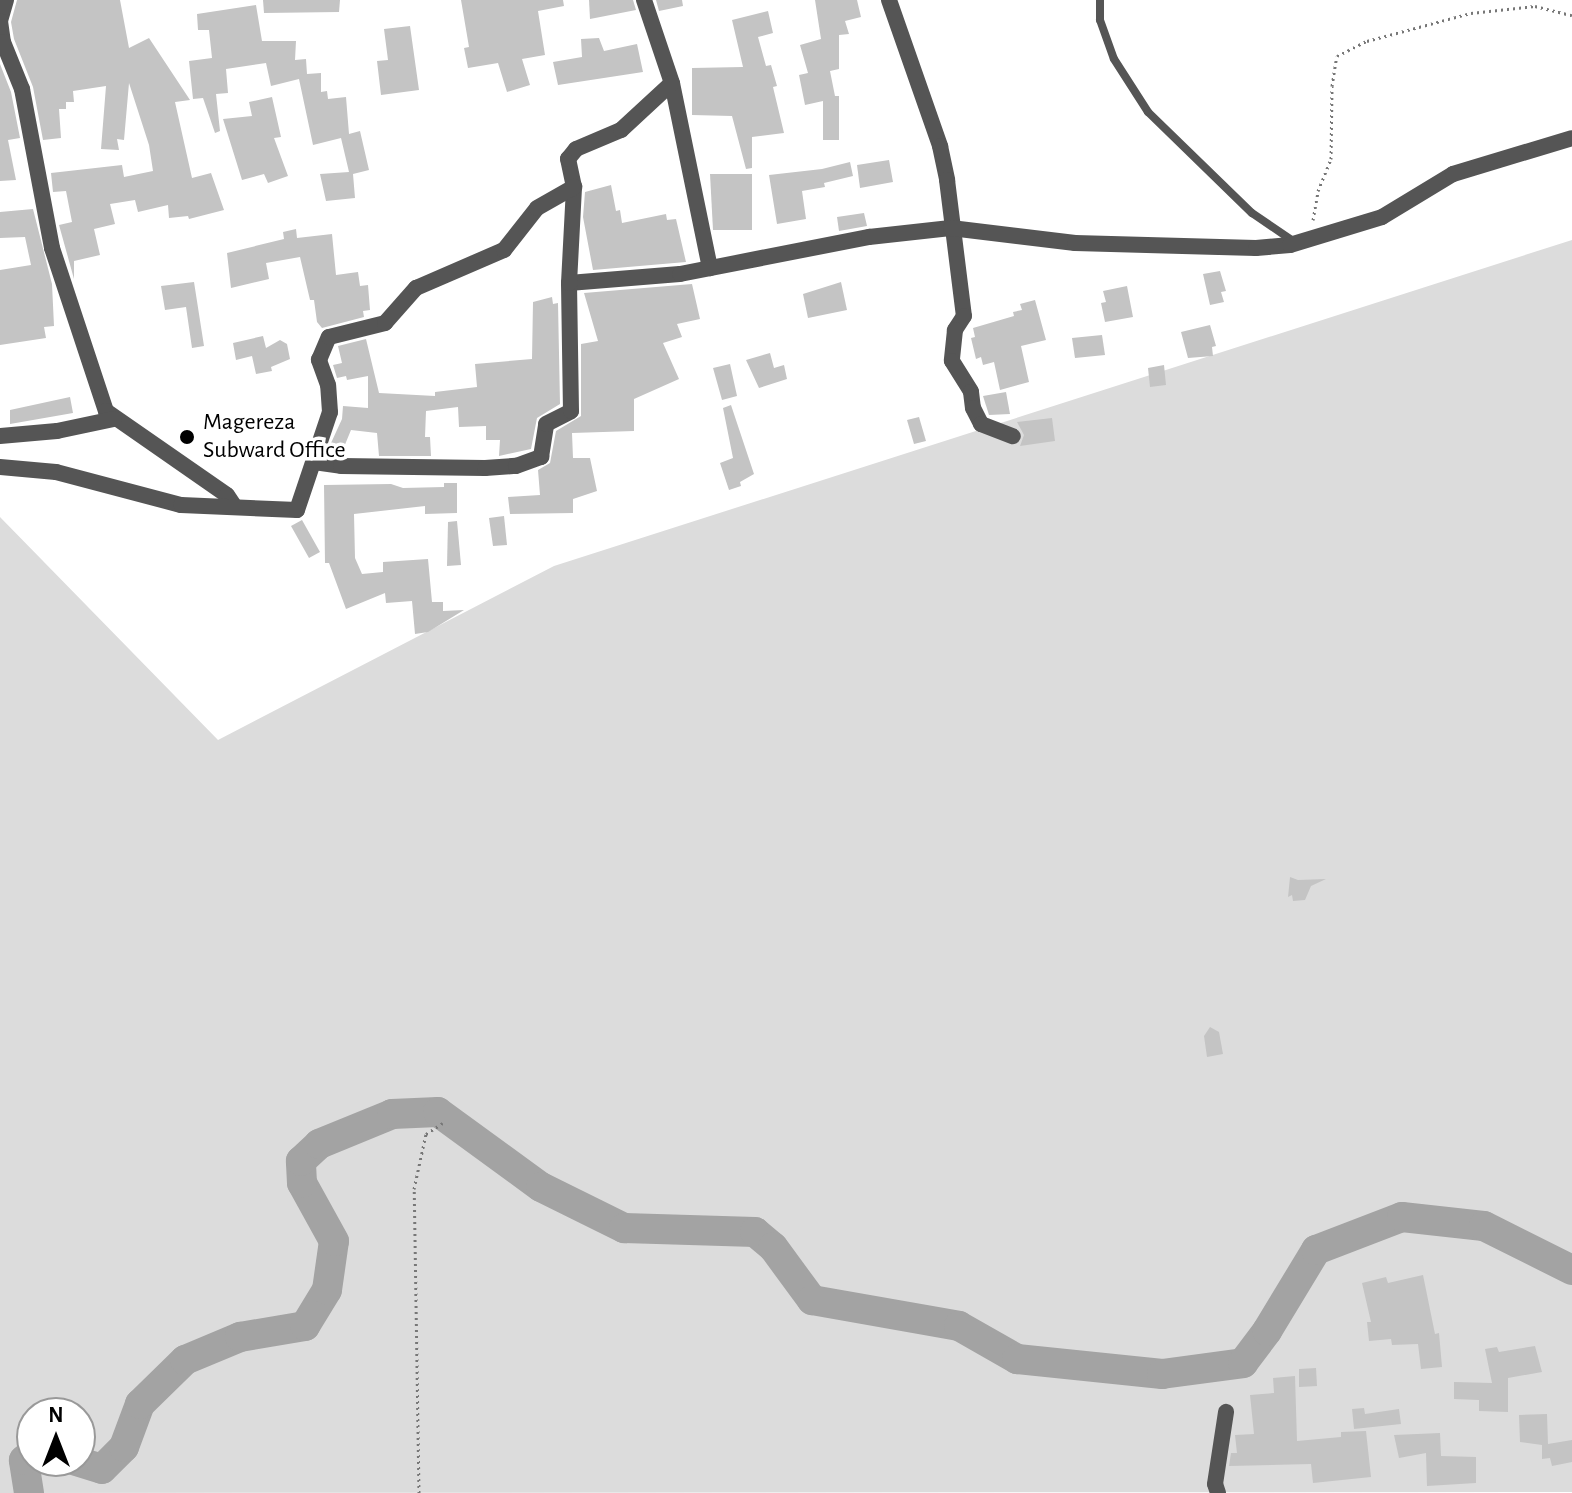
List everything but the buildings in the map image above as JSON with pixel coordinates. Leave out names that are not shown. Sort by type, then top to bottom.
[{"type":"street","points":[[6,0],[0,21],[3,42],[22,89],[52,248],[103,403],[114,419],[227,495],[235,507]]},
{"type":"street","points":[[644,0],[672,83],[710,268]]},
{"type":"street","points":[[889,0],[940,146],[947,180],[964,316],[955,330],[952,361],[971,392],[973,408],[981,424],[1013,436]]},
{"type":"street","points":[[314,462],[341,466],[485,468],[516,466],[541,457],[546,424],[571,411],[569,283],[574,187],[567,164],[573,152],[621,130],[672,83]]},
{"type":"street","points":[[569,283],[645,278],[869,237],[951,228],[1075,243],[1244,248],[1296,244],[1382,217],[1453,174],[1572,138]]},
{"type":"street","points":[[0,467],[56,472],[178,504],[297,510],[330,412],[328,385],[319,360],[329,337],[385,323],[413,290],[427,281],[504,250],[537,208],[574,187]]},
{"type":"street","points":[[0,436],[57,431],[114,419]]},
{"type":"street","points":[[1218,1493],[1215,1484],[1226,1412]]},
{"type":"lane","points":[[1100,0],[1100,20],[1114,59],[1148,112],[1252,213],[1296,244]]},
{"type":"path","points":[[1314,239],[1314,205],[1331,159],[1332,86],[1337,56],[1367,41],[1471,13],[1535,6],[1572,15]]},
{"type":"path","points":[[419,1493],[414,1189],[426,1134],[443,1123]]},
{"type":"shaded area","points":[[1572,240],[1572,1492],[0,1493],[0,517],[218,740],[554,566]]},
{"type":"waterway","points":[[96,1467],[102,1469],[124,1447],[140,1404],[185,1360],[240,1337],[305,1326],[327,1290],[334,1241],[302,1183],[301,1161],[319,1144],[392,1114],[438,1112],[541,1187],[624,1228],[755,1232],[773,1247],[812,1300],[959,1326],[1017,1359],[1162,1374],[1243,1363],[1267,1331],[1316,1250],[1402,1217],[1484,1226],[1572,1270]]},
{"type":"waterway","points":[[27,1477],[29,1493]]},
{"type":"place","name":"Magereza Subward Office","points":[[187,437]]}]
